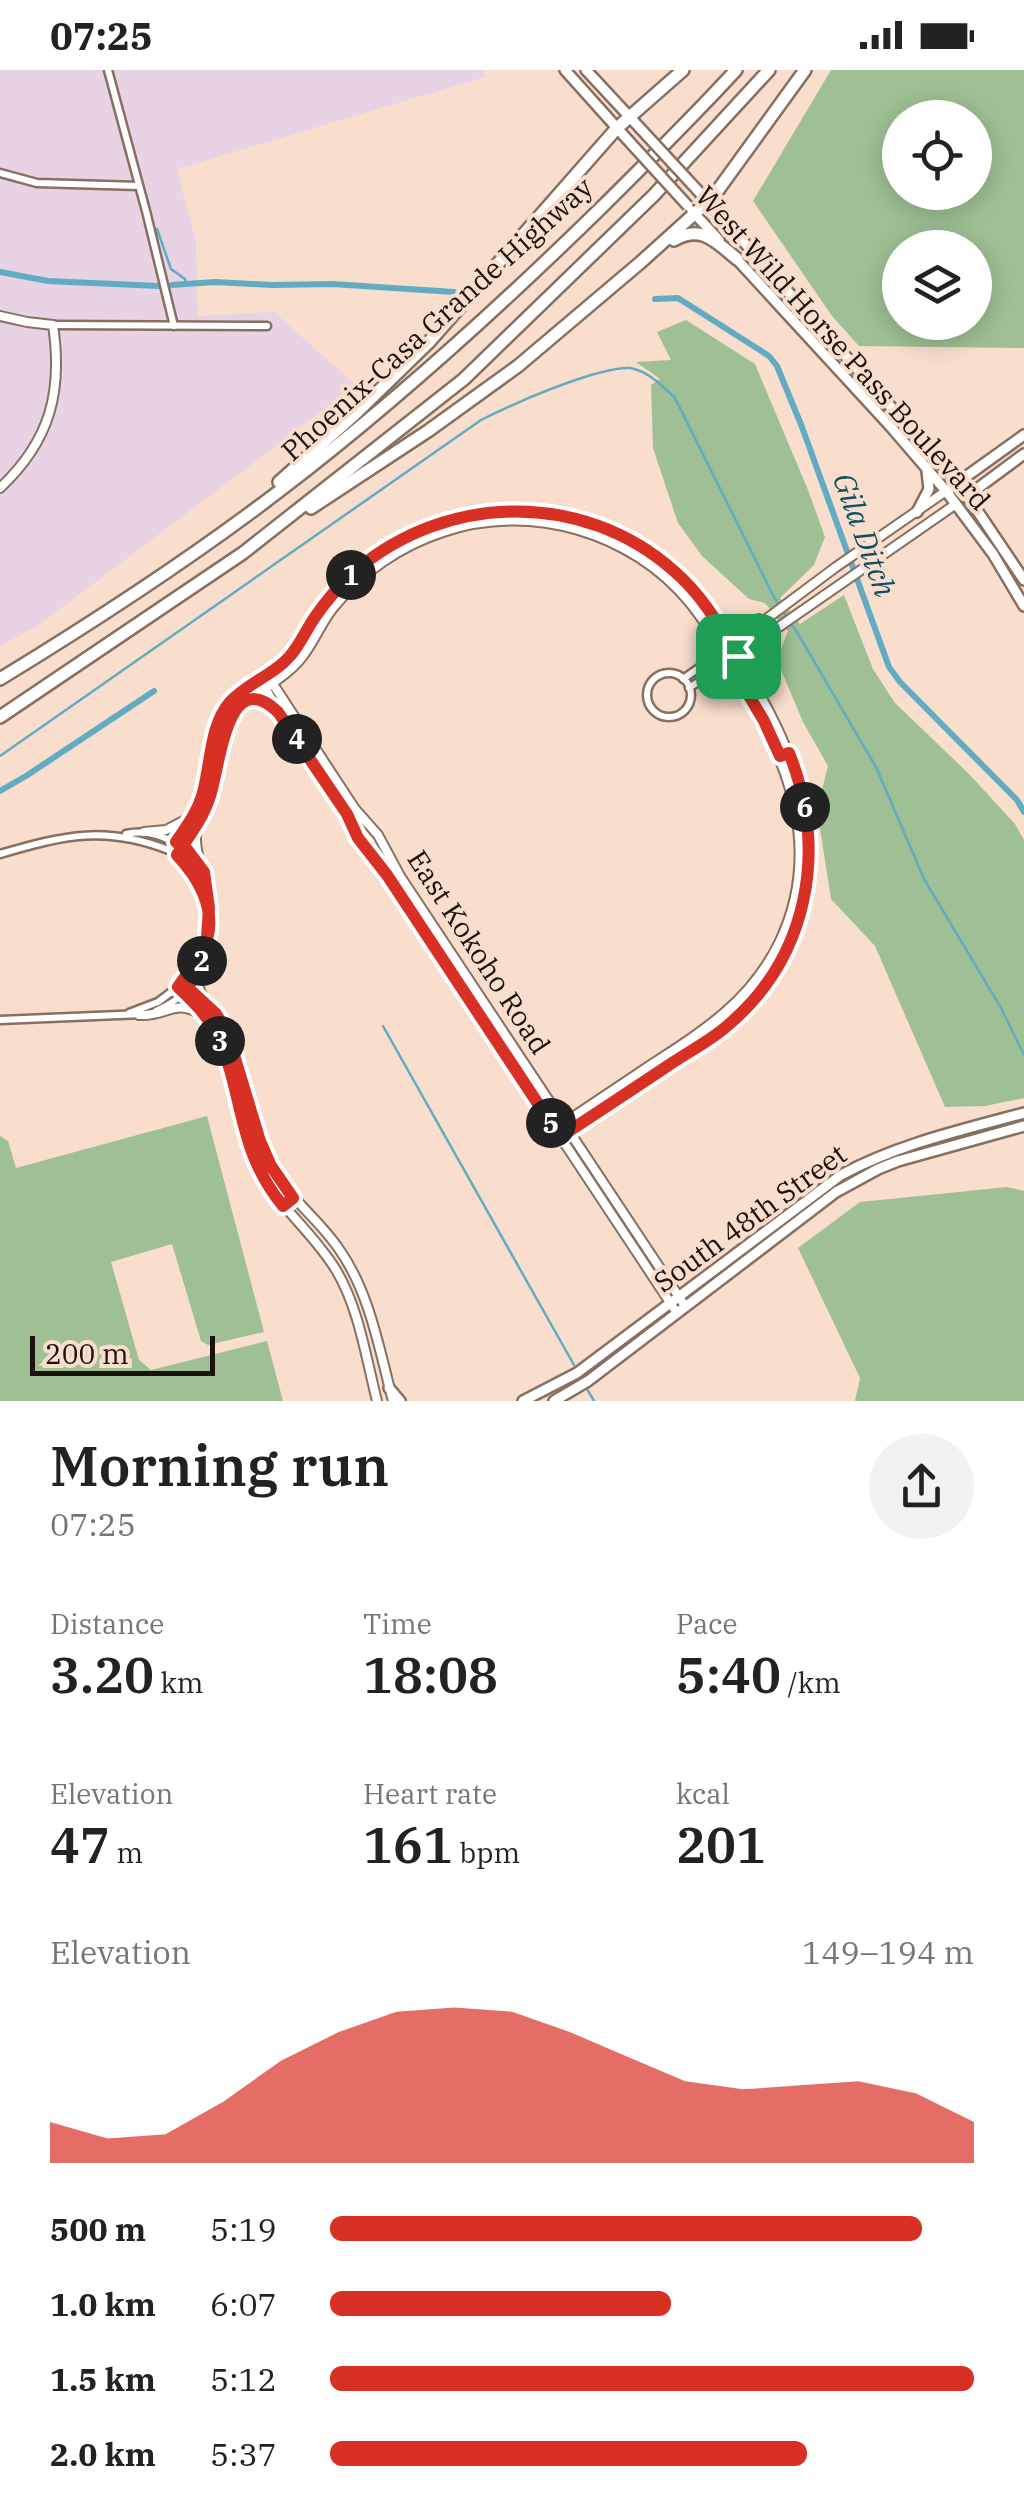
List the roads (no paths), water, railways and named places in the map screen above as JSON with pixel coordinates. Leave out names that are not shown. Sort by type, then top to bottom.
[{"type":"highway","points":[[239,519],[428,342],[622,133],[630,116],[683,70]]},
{"type":"highway","name":"Phoenix-Casa Grande Highway","points":[[0,679],[111,609],[276,494],[380,410],[599,209],[736,70]]},
{"type":"highway","name":"Phoenix-Casa Grande Highway","points":[[0,717],[243,552],[464,379],[654,195],[769,70]]},
{"type":"highway","points":[[243,552],[428,431],[518,366],[641,262],[704,198],[806,70]]},
{"type":"highway","points":[[641,262],[690,232],[712,239],[738,259]]},
{"type":"main road","name":"West Wild Horse Pass Boulevard","points":[[565,70],[927,468],[992,554],[1024,606]]},
{"type":"main road","name":"West Wild Horse Pass Boulevard","points":[[586,70],[958,482],[1024,580]]},
{"type":"main road","points":[[946,491],[1024,434]]},
{"type":"main road","points":[[956,504],[1024,454]]},
{"type":"main road","points":[[917,512],[930,489],[927,468]]},
{"type":"main road","name":"South 48th Street","points":[[524,1401],[577,1374],[842,1174],[907,1145],[1024,1113]]},
{"type":"main road","name":"South 48th Street","points":[[554,1401],[588,1381],[836,1192],[912,1156],[1024,1126]]},
{"type":"main road","points":[[389,1388],[396,1401]]},
{"type":"street","points":[[108,70],[174,326]]},
{"type":"street","points":[[0,173],[37,183],[139,186]]},
{"type":"street","points":[[0,316],[53,325],[267,326]]},
{"type":"street","points":[[0,488],[24,464],[45,425],[58,372],[53,325]]},
{"type":"street","points":[[683,678],[946,491]]},
{"type":"street","points":[[690,688],[956,504]]},
{"type":"street","points":[[269,686],[295,666],[334,607],[356,582],[398,547],[445,520],[510,510],[578,518],[641,559],[688,600],[722,651],[734,659]]},
{"type":"street","points":[[562,1130],[726,1027],[754,999],[780,960],[798,921],[810,854],[802,789],[764,721],[719,625],[698,594],[674,570],[632,542],[596,531]]},
{"type":"street","points":[[177,848],[200,802],[220,718],[230,702],[290,658],[322,608],[352,574],[378,552],[398,547]]},
{"type":"street","points":[[719,625],[736,632],[776,614]]},
{"type":"street","points":[[670,673],[683,678],[690,688],[687,707],[675,716],[660,715],[649,704],[648,690],[656,677],[670,673]]},
{"type":"street","name":"East Kokoho Road","points":[[263,677],[385,846],[396,870],[681,1310]]},
{"type":"street","name":"East Kokoho Road","points":[[269,686],[278,712],[358,838],[562,1130]]},
{"type":"street","points":[[177,848],[198,822],[211,796],[224,736],[239,705],[250,700],[265,701],[278,712]]},
{"type":"street","points":[[0,854],[86,834],[166,830],[193,814],[200,802]]},
{"type":"street","points":[[348,818],[358,812]]},
{"type":"street","points":[[198,822],[196,846],[209,908],[199,988],[226,1058],[254,1161],[283,1206],[334,1267],[354,1315],[378,1401]]},
{"type":"street","points":[[144,832],[177,848],[204,872]]},
{"type":"street","points":[[120,835],[177,848],[209,908]]},
{"type":"street","points":[[432,944],[441,938]]},
{"type":"street","points":[[124,1014],[183,988],[206,942]]},
{"type":"street","points":[[139,1015],[157,1010],[183,988],[202,960]]},
{"type":"street","points":[[183,988],[230,1040],[271,1166],[293,1198],[340,1250],[363,1291],[389,1388]]},
{"type":"street","points":[[0,1020],[151,1016],[182,1006],[211,1016]]},
{"type":"street","points":[[283,1206],[293,1198]]},
{"type":"street","points":[[354,1315],[368,1312]]},
{"type":"waterway","points":[[157,229],[171,269],[187,284]]},
{"type":"waterway","name":"Gila Ditch","points":[[0,272],[48,281],[159,286]]},
{"type":"waterway","name":"Gila Ditch","points":[[172,285],[332,284],[454,292]]},
{"type":"waterway","name":"Gila Ditch","points":[[655,299],[678,298],[769,356],[777,366],[889,667],[1017,800],[1024,812]]},
{"type":"waterway","points":[[0,756],[481,420],[577,380],[615,369],[637,370],[675,398],[774,597],[876,767],[924,879],[1001,1008],[1024,1055]]},
{"type":"waterway","points":[[0,791],[154,691]]},
{"type":"waterway","points":[[383,1026],[574,1365]]},
{"type":"waterway","points":[[587,1389],[594,1401]]}]
